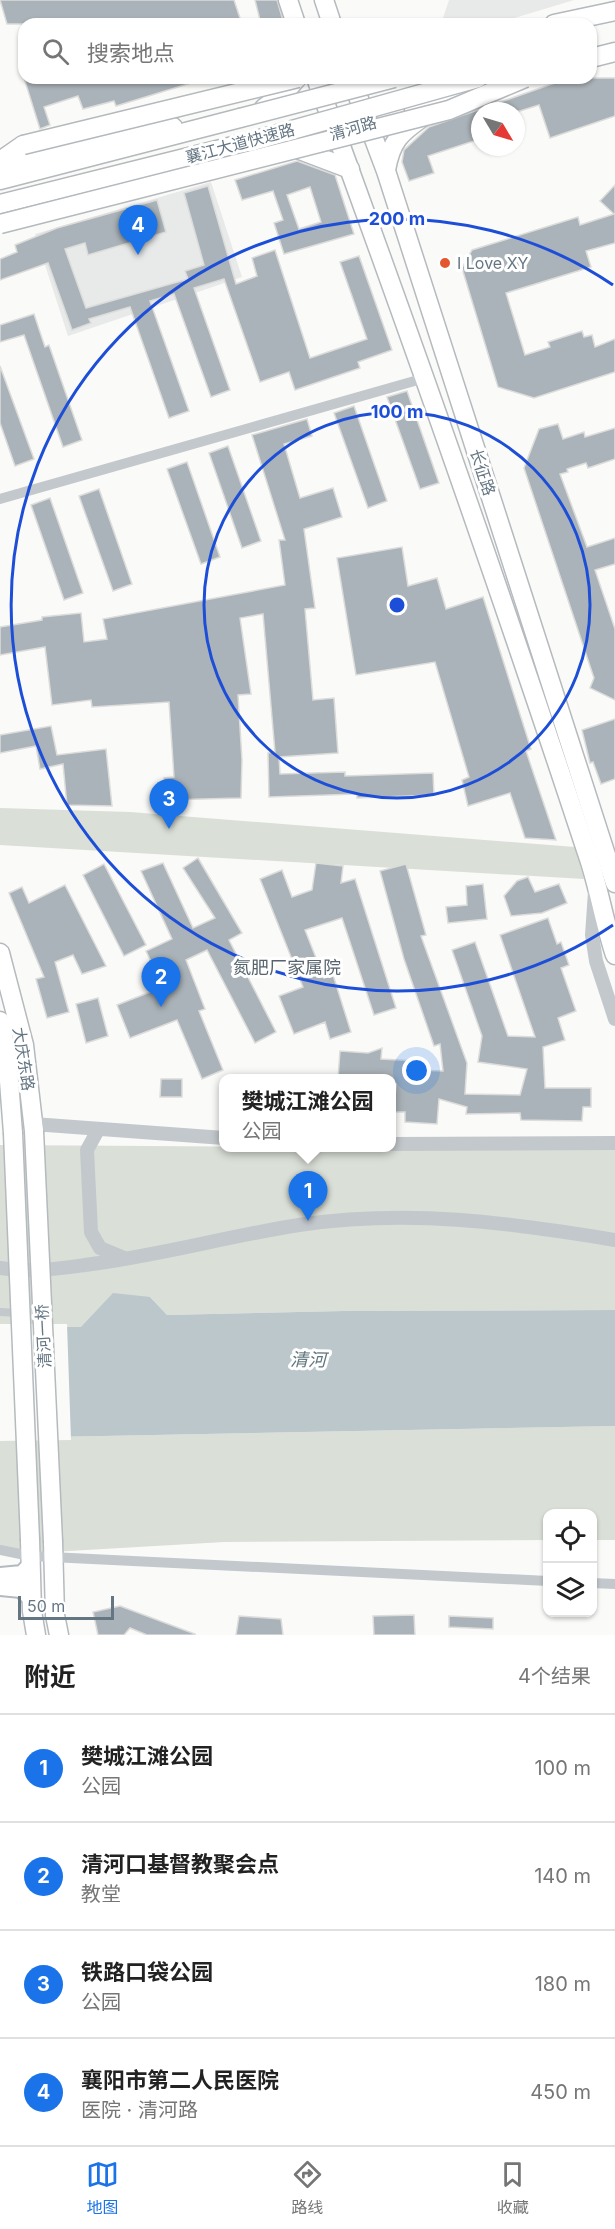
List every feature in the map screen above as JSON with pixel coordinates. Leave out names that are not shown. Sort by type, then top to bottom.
[{"type":"main road","points":[[288,0],[294,18]]},
{"type":"main road","points":[[573,18],[615,5]]},
{"type":"main road","points":[[582,18],[615,11]]},
{"type":"main road","points":[[597,22],[615,18]]},
{"type":"main road","points":[[597,47],[615,42]]},
{"type":"main road","points":[[597,56],[615,52]]},
{"type":"main road","points":[[597,62],[615,57]]},
{"type":"main road","points":[[0,162],[23,145],[273,84]]},
{"type":"main road","points":[[264,108],[292,84]]},
{"type":"main road","points":[[0,162],[264,108],[318,84]]},
{"type":"main road","name":"长征路","points":[[318,84],[425,378],[588,854],[613,947]]},
{"type":"main road","name":"长征路","points":[[355,84],[386,171],[613,875]]},
{"type":"main road","name":"襄江大道快速路","points":[[0,180],[371,84]]},
{"type":"main road","name":"襄江大道快速路","points":[[0,204],[249,142],[457,84]]},
{"type":"main road","points":[[0,224],[449,110],[511,84]]},
{"type":"main road","name":"清河路","points":[[0,231],[287,146],[512,84]]},
{"type":"main road","points":[[386,171],[390,147],[405,129],[444,102]]},
{"type":"main road","points":[[287,146],[323,157],[350,169]]},
{"type":"main road","name":"大庆东路","points":[[0,953],[24,1045],[34,1128]]},
{"type":"main road","name":"大庆东路","points":[[0,1021],[7,1055],[8,1124]]},
{"type":"main road","name":"清河一桥","points":[[8,1124],[31,1598],[36,1635]]},
{"type":"main road","name":"清河一桥","points":[[34,1128],[55,1615],[58,1635]]},
{"type":"main road","points":[[0,1576],[22,1574],[30,1554]]},
{"type":"main road","points":[[0,1587],[21,1589],[31,1598]]},
{"type":"street","points":[[0,500],[425,378]]},
{"type":"street","points":[[596,884],[592,935],[596,961],[615,1019]]},
{"type":"street","points":[[34,1128],[70,1128],[219,1138]]},
{"type":"street","points":[[70,1128],[84,1139],[87,1150],[91,1232],[95,1242],[109,1254],[129,1259]]},
{"type":"street","points":[[87,1150],[98,1130]]},
{"type":"street","points":[[396,1144],[615,1143]]},
{"type":"street","points":[[0,1268],[26,1272],[129,1259],[299,1226],[375,1217],[444,1217],[615,1240]]},
{"type":"street","points":[[0,1312],[27,1314],[26,1272]]},
{"type":"street","points":[[0,1550],[30,1554],[53,1548],[320,1572],[543,1581]]},
{"type":"street","points":[[597,1583],[615,1584]]},
{"type":"shaded area","points":[[449,0],[574,0],[515,18],[443,18]]},
{"type":"shaded area","points":[[211,182],[242,277],[68,336],[35,234]]},
{"type":"shaded area","points":[[0,808],[130,812],[575,847],[584,879],[0,845]]},
{"type":"shaded area","points":[[0,1145],[219,1146],[219,1152],[396,1152],[396,1148],[615,1149],[615,1310],[344,1311],[167,1315],[150,1297],[81,1327],[0,1327]]},
{"type":"shaded area","points":[[615,1426],[615,1540],[597,1540],[597,1509],[543,1509],[543,1540],[224,1542],[0,1555],[0,1438]]},
{"type":"water","name":"清河","points":[[113,1293],[150,1297],[167,1315],[344,1311],[615,1310],[615,1426],[0,1438],[0,1327],[81,1327]]},
{"type":"pier","points":[[0,1324],[67,1324],[71,1440],[0,1441]]},
{"type":"building","points":[[0,0],[234,0],[240,18],[18,18],[18,24],[7,24]]},
{"type":"building","points":[[255,0],[277,0],[282,18],[260,18]]},
{"type":"building","points":[[597,78],[615,78],[615,116],[550,138],[539,105],[525,109],[525,102],[500,102],[552,84],[597,84]]},
{"type":"building","points":[[26,84],[188,84],[116,106],[114,101],[83,109],[78,96],[44,107],[50,125],[40,129]]},
{"type":"building","points":[[471,112],[471,142],[428,156],[434,173],[409,181],[402,162],[404,150],[429,127]]},
{"type":"building","points":[[297,161],[335,175],[354,234],[284,254],[274,223],[283,220],[273,191],[242,200],[235,180]],"holes":[[[310,187],[321,222],[299,229],[287,195]]]},
{"type":"building","points":[[615,185],[615,243],[586,251],[591,267],[506,293],[525,355],[550,347],[548,342],[582,331],[584,337],[592,335],[595,347],[615,339],[615,372],[534,398],[498,387],[462,268],[472,250],[578,217],[580,225],[614,214],[600,201]]},
{"type":"building","points":[[208,186],[236,284],[257,276],[252,258],[275,250],[310,358],[367,339],[340,262],[359,256],[392,350],[358,362],[360,368],[295,390],[289,372],[260,382],[224,279],[194,288],[230,390],[211,397],[174,294],[150,301],[189,411],[169,418],[130,307],[89,319],[91,323],[72,330],[48,263],[0,280],[0,259],[17,252],[15,245],[57,228],[157,200],[166,232],[88,255],[85,243],[65,249],[86,308],[188,279],[185,271],[204,265],[184,193]]},
{"type":"building","points":[[34,314],[45,347],[49,345],[82,440],[63,447],[24,335],[0,342],[0,325]]},
{"type":"building","points":[[0,366],[34,459],[15,466],[0,423]]},
{"type":"building","points":[[407,391],[439,483],[420,489],[387,397]]},
{"type":"building","points":[[354,406],[387,501],[368,508],[334,413]]},
{"type":"building","points":[[307,419],[312,436],[284,444],[300,498],[333,488],[342,517],[304,529],[315,608],[305,609],[313,700],[334,698],[338,753],[279,757],[280,774],[345,772],[345,776],[433,773],[434,795],[357,798],[357,794],[269,797],[268,753],[275,752],[263,614],[240,618],[251,694],[238,695],[242,760],[241,798],[165,800],[164,778],[174,777],[169,702],[92,707],[91,700],[52,705],[45,647],[0,655],[0,627],[42,620],[42,617],[81,613],[84,642],[107,639],[103,619],[285,585],[279,540],[285,540],[252,435]]},
{"type":"building","points":[[558,424],[563,439],[584,432],[585,437],[615,428],[615,459],[588,468],[586,463],[567,469],[568,472],[560,474],[587,547],[615,538],[615,564],[595,570],[615,629],[615,700],[590,688],[594,678],[524,468],[539,429]]},
{"type":"building","points":[[228,446],[261,541],[242,548],[209,453]]},
{"type":"building","points":[[187,462],[220,557],[201,564],[167,469]]},
{"type":"building","points":[[99,489],[132,584],[113,591],[79,496]]},
{"type":"building","points":[[50,498],[83,593],[64,600],[31,505]]},
{"type":"building","points":[[402,547],[408,586],[437,578],[446,609],[483,597],[531,749],[526,751],[556,840],[525,838],[510,793],[468,806],[462,780],[469,777],[435,662],[356,675],[337,558]]},
{"type":"building","points":[[615,719],[615,779],[601,784],[593,762],[590,763],[582,730]]},
{"type":"building","points":[[51,726],[57,755],[106,749],[112,806],[67,805],[63,764],[40,769],[36,746],[0,753],[0,735]]},
{"type":"building","points":[[198,858],[242,933],[229,940],[276,1032],[255,1043],[207,950],[186,960],[205,1009],[199,1011],[223,1070],[202,1079],[177,1020],[130,1038],[117,1005],[163,987],[146,951],[172,939],[141,871],[163,863],[193,928],[215,918],[183,868]]},
{"type":"building","points":[[316,863],[343,866],[341,883],[355,879],[396,1008],[374,1015],[342,918],[305,930],[324,978],[333,975],[351,1032],[330,1039],[325,1022],[294,1034],[279,996],[303,987],[260,879],[282,870],[292,897],[312,890]]},
{"type":"building","points":[[104,864],[146,945],[124,956],[83,875]]},
{"type":"building","points":[[406,864],[426,935],[421,936],[467,1063],[465,1094],[520,1095],[527,1069],[478,1062],[482,1036],[452,950],[475,942],[508,1036],[535,1037],[500,935],[548,918],[557,944],[561,942],[569,965],[561,968],[576,1011],[558,1018],[565,1040],[543,1047],[545,1088],[591,1088],[591,1107],[583,1107],[582,1121],[521,1120],[520,1113],[466,1114],[467,1107],[439,1099],[437,1124],[405,1122],[405,1112],[396,1112],[396,1074],[338,1074],[340,1051],[368,1053],[382,1048],[381,1059],[418,1061],[417,1070],[443,1071],[440,1044],[434,1046],[404,959],[380,871]]},
{"type":"building","points":[[528,877],[535,892],[559,884],[567,903],[542,913],[511,916],[504,896],[517,881]]},
{"type":"building","points":[[483,884],[487,919],[448,923],[446,907],[467,905],[466,886]]},
{"type":"building","points":[[65,885],[106,966],[82,974],[73,955],[55,962],[69,1012],[47,1018],[36,979],[44,977],[9,893],[22,887],[29,903]]},
{"type":"building","points":[[98,998],[108,1036],[86,1043],[76,1004]]},
{"type":"building","points":[[161,1079],[182,1079],[182,1097],[160,1097]]},
{"type":"building","points":[[120,1606],[195,1635],[147,1635],[130,1628],[124,1635],[98,1635],[93,1612]]},
{"type":"building","points":[[414,1615],[415,1635],[374,1635],[373,1616]]},
{"type":"building","points":[[239,1616],[281,1619],[283,1635],[236,1635]]},
{"type":"building","points":[[449,1616],[493,1618],[493,1629],[449,1627]]},
{"type":"place","name":"襄阳市第二人民医院","points":[[138,255]]},
{"type":"place","name":"I Love XY","points":[[445,263]]},
{"type":"place","name":"铁路口袋公园","points":[[169,829]]},
{"type":"place","name":"清河口基督教聚会点","points":[[161,1007]]},
{"type":"place","name":"樊城江滩公园","points":[[308,1221]]},
{"type":"district","name":"氮肥厂家属院","points":[[287,968]]}]
